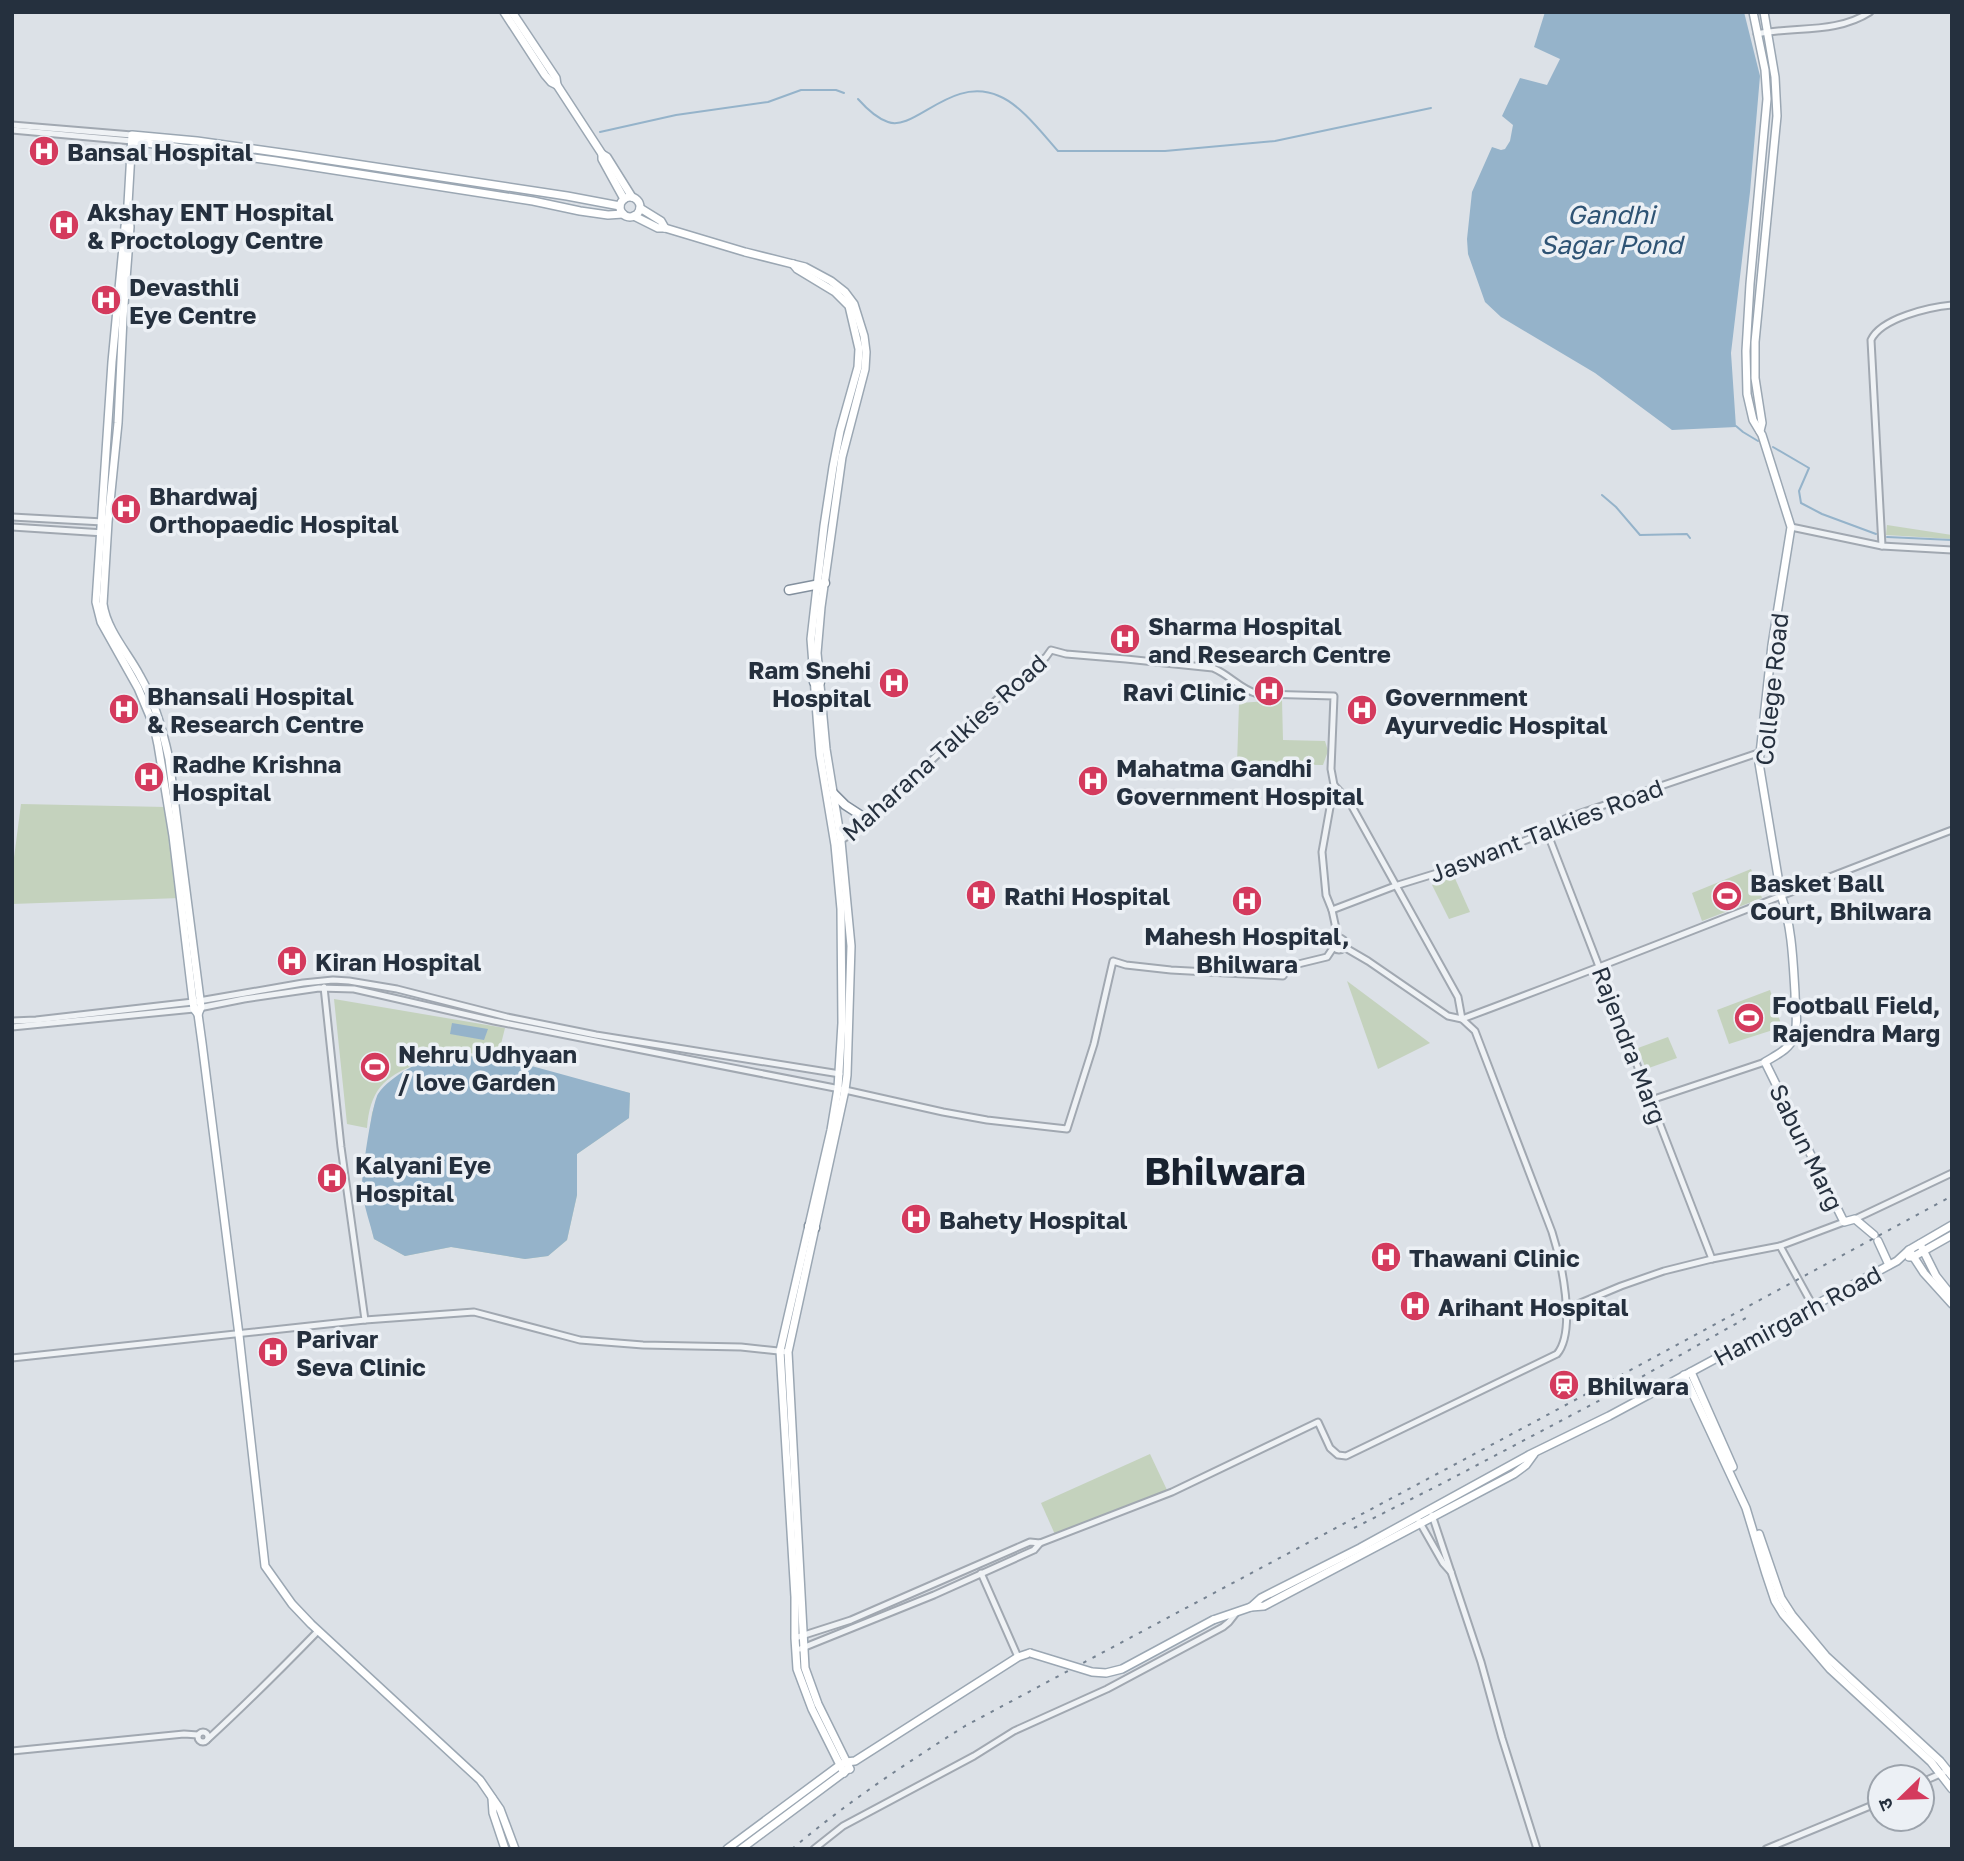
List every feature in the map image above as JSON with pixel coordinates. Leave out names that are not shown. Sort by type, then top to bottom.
[{"type":"highway","points":[[789,590],[821,583]]},
{"type":"highway","points":[[833,793],[845,805],[868,820]]},
{"type":"main road","points":[[504,12],[545,75],[557,85]]},
{"type":"main road","points":[[512,12],[607,158],[628,217],[634,216],[640,208]]},
{"type":"main road","name":"College Road","points":[[1753,12],[1765,70],[1767,99],[1750,284],[1746,351],[1747,394],[1753,420],[1760,431],[1791,527],[1772,645],[1759,763],[1781,895],[1791,936],[1797,1011],[1794,1037],[1787,1049],[1765,1062]]},
{"type":"main road","name":"College Road","points":[[1760,431],[1762,423],[1755,377],[1755,342],[1777,116],[1775,76],[1764,12]]},
{"type":"main road","points":[[132,138],[197,141],[625,204]]},
{"type":"main road","points":[[132,138],[608,215],[637,200],[640,208],[662,221],[665,228]]},
{"type":"main road","points":[[132,138],[130,226],[118,423],[104,522],[104,610],[113,632],[142,678],[163,734],[169,759],[265,1566],[292,1604],[318,1631],[480,1780],[500,1809],[515,1849]]},
{"type":"main road","points":[[634,216],[658,228],[805,267],[845,292],[860,319],[866,352],[862,385],[842,457],[821,583],[817,638],[820,755],[838,843]]},
{"type":"main road","points":[[817,682],[851,946],[842,1089],[784,1351],[797,1669],[801,1684],[845,1767]]},
{"type":"main road","name":"Sabun Marg","points":[[1765,1062],[1844,1222],[1855,1219]]},
{"type":"main road","points":[[1855,1219],[1876,1238],[1889,1265]]},
{"type":"main road","name":"Hamirgarh Road","points":[[1018,1657],[1031,1653],[1092,1672],[1106,1673],[1122,1669],[1213,1620],[1251,1606],[1264,1606],[1418,1521],[1514,1474],[1526,1465],[1534,1453],[1911,1254],[1952,1225]]},
{"type":"main road","name":"Hamirgarh Road","points":[[1923,1247],[1952,1235]]},
{"type":"main road","points":[[1923,1247],[1936,1276],[1952,1296]]},
{"type":"main road","points":[[1911,1254],[1952,1304]]},
{"type":"main road","points":[[784,1351],[805,1668],[810,1686],[845,1767]]},
{"type":"main road","points":[[1687,1373],[1749,1506],[1781,1598],[1826,1656],[1932,1754],[1947,1773],[1952,1789]]},
{"type":"main road","points":[[727,1849],[857,1759],[1018,1657]]},
{"type":"main road","points":[[741,1849],[845,1767]]},
{"type":"main road","points":[[492,1797],[493,1812],[505,1849]]},
{"type":"street","points":[[1757,34],[1843,25],[1870,12]]},
{"type":"street","points":[[12,125],[132,138]]},
{"type":"street","points":[[12,130],[132,138]]},
{"type":"street","points":[[1882,545],[1871,340],[1874,332],[1892,322],[1935,307],[1952,305]]},
{"type":"street","points":[[12,517],[104,522]]},
{"type":"street","points":[[12,527],[104,533]]},
{"type":"street","points":[[1791,527],[1882,545],[1952,550]]},
{"type":"street","name":"Maharana Talkies Road","points":[[838,843],[868,820],[1051,650],[1066,654],[1213,668],[1251,693],[1334,696],[1331,769],[1334,785]]},
{"type":"street","name":"Jaswant Talkies Road","points":[[1332,911],[1547,832],[1556,823],[1569,817],[1761,752]]},
{"type":"street","points":[[1334,785],[1349,801],[1458,997],[1462,1019]]},
{"type":"street","points":[[1334,785],[1322,852],[1326,895],[1338,938]]},
{"type":"street","points":[[1462,1019],[1952,830]]},
{"type":"street","name":"Rajendra Marg","points":[[1547,832],[1712,1259]]},
{"type":"street","points":[[1338,938],[1344,941],[1344,947]]},
{"type":"street","points":[[1334,948],[1332,943],[1338,938]]},
{"type":"street","points":[[796,1650],[896,1611],[1031,1552],[1040,1543],[1172,1492],[1318,1422],[1330,1448],[1338,1455],[1346,1456],[1558,1354],[1565,1342],[1566,1308],[1560,1257],[1475,1031],[1462,1019],[1448,1016],[1344,947]]},
{"type":"street","points":[[1334,948],[1339,950],[1344,947]]},
{"type":"street","points":[[12,1027],[197,1006],[324,988],[354,989],[494,1021],[842,1089],[943,1112],[1067,1129],[1094,1044],[1113,961],[1171,970],[1283,976],[1290,966],[1327,957],[1334,948]]},
{"type":"street","points":[[324,980],[341,1145],[365,1320]]},
{"type":"street","points":[[12,1021],[197,1006],[243,992],[324,980],[349,981],[391,988],[495,1014],[596,1035],[843,1074]]},
{"type":"street","points":[[1651,1100],[1765,1062]]},
{"type":"street","points":[[1855,1219],[1952,1172]]},
{"type":"street","points":[[1566,1308],[1664,1271],[1780,1246],[1844,1222]]},
{"type":"street","points":[[1780,1246],[1813,1306]]},
{"type":"street","points":[[12,1358],[365,1320],[474,1312],[580,1340],[784,1351]]},
{"type":"street","points":[[1432,1514],[1481,1662],[1537,1849]]},
{"type":"street","points":[[1418,1521],[1451,1572]]},
{"type":"street","points":[[795,1638],[840,1625],[1030,1542],[1040,1543]]},
{"type":"street","points":[[981,1573],[1018,1657]]},
{"type":"street","points":[[814,1849],[843,1826],[974,1756],[1014,1731],[1107,1689],[1223,1627],[1236,1613]]},
{"type":"street","points":[[201,1733],[198,1739],[206,1741],[250,1701],[318,1631]]},
{"type":"street","points":[[12,1751],[201,1733],[220,1726]]},
{"type":"street","points":[[1766,1849],[1866,1808]]},
{"type":"green space","points":[[1887,525],[1952,535],[1952,539],[1886,535]]},
{"type":"green space","points":[[1282,700],[1283,740],[1325,741],[1328,751],[1323,765],[1237,764],[1239,703]]},
{"type":"green space","points":[[21,804],[166,807],[180,898],[12,904],[12,873]]},
{"type":"green space","name":"Basket Ball Court, Bhilwara","points":[[1751,869],[1762,898],[1702,921],[1692,893]]},
{"type":"green space","points":[[1453,874],[1470,912],[1449,919],[1432,885]]},
{"type":"green space","points":[[1347,981],[1430,1043],[1378,1069]]},
{"type":"green space","name":"Football Field, Rajendra Marg","points":[[1770,990],[1782,1027],[1729,1044],[1717,1010]]},
{"type":"green space","points":[[334,999],[505,1028],[498,1056],[451,1051],[630,1093],[629,1118],[577,1154],[577,1195],[567,1240],[548,1256],[525,1259],[451,1247],[405,1256],[374,1239],[362,1189],[372,1113],[378,1095],[391,1081],[417,1064],[395,1074],[380,1087],[371,1104],[367,1128],[347,1124]]},
{"type":"green space","points":[[1668,1037],[1677,1058],[1646,1069],[1638,1048]]},
{"type":"green space","points":[[1150,1454],[1167,1490],[1057,1539],[1041,1503]]},
{"type":"water","name":"Gandhi Sagar Pond","points":[[1545,12],[1744,12],[1760,76],[1750,192],[1731,353],[1736,427],[1672,430],[1595,373],[1501,317],[1485,302],[1468,254],[1472,192],[1492,147],[1505,149],[1510,141],[1513,125],[1502,116],[1520,78],[1547,85],[1560,59],[1534,47]]},
{"type":"water","points":[[452,1023],[488,1029],[484,1040],[450,1034]]},
{"type":"water","points":[[442,1052],[528,1065],[630,1093],[629,1118],[577,1154],[577,1195],[567,1240],[548,1256],[525,1259],[451,1247],[405,1256],[374,1239],[362,1191],[367,1141],[378,1094],[399,1075]]},
{"type":"waterway","points":[[600,132],[676,115],[768,102],[801,90],[836,90],[844,93]]},
{"type":"waterway","points":[[858,99],[879,118],[899,123],[950,98],[982,91],[1007,100],[1023,113],[1058,151],[1165,151],[1275,141],[1431,108]]},
{"type":"waterway","points":[[1736,426],[1758,441]]},
{"type":"waterway","points":[[1773,447],[1809,468],[1799,491],[1801,503],[1822,514],[1876,534]]},
{"type":"waterway","points":[[1602,495],[1640,535],[1687,534],[1690,538]]},
{"type":"waterway","points":[[1887,537],[1952,540]]},
{"type":"railway","points":[[792,1849],[876,1784],[965,1726],[1952,1196]]},
{"type":"railway","points":[[1354,1528],[1606,1397],[1746,1318]]},
{"type":"place","name":"Bansal Hospital","points":[[44,151]]},
{"type":"place","name":"Akshay ENT Hospital & Proctology Centre","points":[[64,225]]},
{"type":"place","name":"Devasthli Eye Centre","points":[[106,300]]},
{"type":"place","name":"Bhardwaj Orthopaedic Hospital","points":[[126,509]]},
{"type":"place","name":"Sharma Hospital and Research Centre","points":[[1125,639]]},
{"type":"place","name":"Ram Snehi Hospital","points":[[894,683]]},
{"type":"place","name":"Ravi Clinic","points":[[1269,691]]},
{"type":"place","name":"Bhansali Hospital & Research Centre","points":[[124,709]]},
{"type":"place","name":"Government Ayurvedic Hospital","points":[[1362,710]]},
{"type":"place","name":"Radhe Krishna Hospital","points":[[149,777]]},
{"type":"place","name":"Mahatma Gandhi Government Hospital","points":[[1093,781]]},
{"type":"place","name":"Rathi Hospital","points":[[981,895]]},
{"type":"place","name":"Basket Ball Court, Bhilwara","points":[[1727,896]]},
{"type":"place","name":"Mahesh Hospital, Bhilwara","points":[[1247,901]]},
{"type":"place","name":"Kiran Hospital","points":[[292,961]]},
{"type":"place","name":"Football Field, Rajendra Marg","points":[[1749,1018]]},
{"type":"place","name":"Nehru Udhyaan / love Garden","points":[[375,1067]]},
{"type":"place","name":"Kalyani Eye Hospital","points":[[332,1178]]},
{"type":"place","name":"Bahety Hospital","points":[[916,1219]]},
{"type":"place","name":"Thawani Clinic","points":[[1386,1257]]},
{"type":"place","name":"Arihant Hospital","points":[[1415,1306]]},
{"type":"place","name":"Parivar Seva Clinic","points":[[273,1352]]},
{"type":"place","name":"Bhilwara","points":[[1564,1385]]},
{"type":"district","name":"Bhilwara","points":[[1225,1170]]}]
